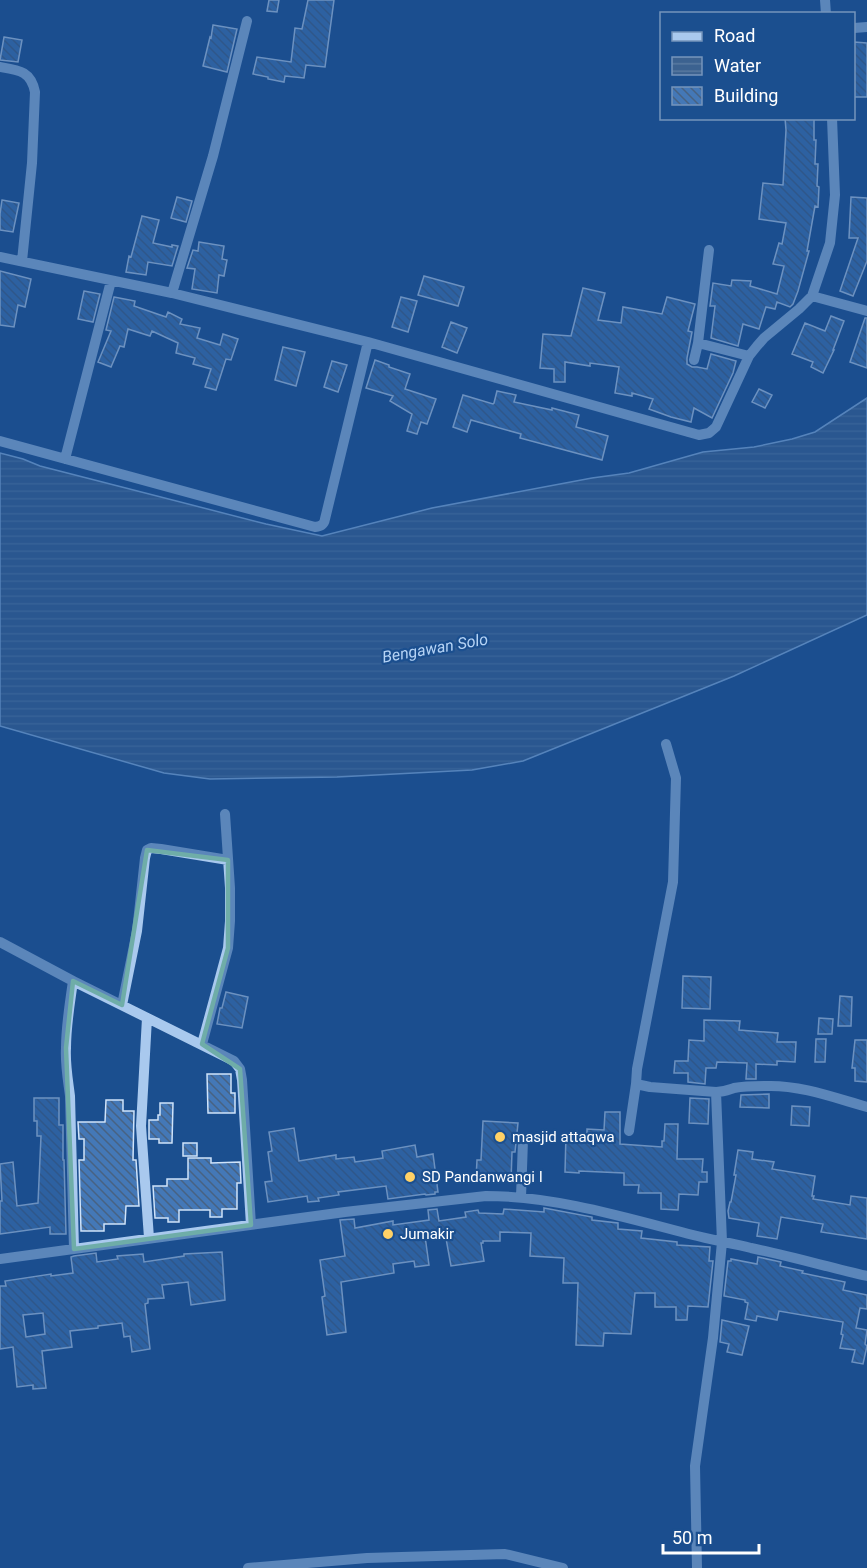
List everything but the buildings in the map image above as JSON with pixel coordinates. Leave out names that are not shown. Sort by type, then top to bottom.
[{"type":"street","points":[[172,292],[213,156],[247,21]]},
{"type":"street","points":[[0,67],[15,69],[29,76],[35,92],[32,163],[22,261]]},
{"type":"street","points":[[0,257],[172,292],[368,342],[699,435],[709,434],[716,427],[749,356],[764,338],[812,296],[830,243],[836,195],[832,120]]},
{"type":"street","points":[[694,360],[709,250]]},
{"type":"street","points":[[65,459],[111,281]]},
{"type":"street","points":[[812,296],[867,310]]},
{"type":"street","points":[[0,441],[315,527],[320,526],[324,523],[368,342]]},
{"type":"street","points":[[698,343],[749,356]]},
{"type":"street","points":[[629,1131],[637,1069],[673,882],[676,778],[666,744]]},
{"type":"street","points":[[202,1044],[228,948],[230,921],[225,814]]},
{"type":"street","points":[[122,1005],[137,931],[147,850],[160,849],[228,860]]},
{"type":"street","points":[[0,942],[234,1061],[240,1069],[252,1225]]},
{"type":"street","points":[[73,981],[66,1070],[70,1096],[74,1249]]},
{"type":"street","points":[[147,1018],[141,1126],[149,1238]]},
{"type":"street","points":[[636,1084],[716,1092],[724,1092],[733,1088],[770,1086],[806,1090],[867,1107]]},
{"type":"street","points":[[697,1568],[695,1466],[713,1338],[722,1242],[716,1092]]},
{"type":"street","points":[[521,1197],[523,1140]]},
{"type":"street","points":[[0,1259],[345,1212],[486,1196],[521,1197],[611,1214],[867,1276]]},
{"type":"street","points":[[248,1568],[367,1558],[505,1554],[563,1568]]},
{"type":"highlighted area","points":[[147,850],[228,860],[228,948],[202,1044],[240,1069],[251,1225],[74,1249],[66,1048],[73,981],[122,1005]]},
{"type":"water","name":"Bengawan Solo","points":[[867,398],[867,615],[734,676],[523,761],[472,770],[337,777],[210,779],[164,773],[0,726],[0,453],[40,466],[266,524],[322,536],[432,508],[629,473],[703,452],[754,447],[792,439],[815,432]]},
{"type":"place","name":"masjid attaqwa","points":[[500,1137]]},
{"type":"place","name":"SD Pandanwangi I","points":[[410,1177]]},
{"type":"place","name":"Jumakir","points":[[388,1234]]}]
